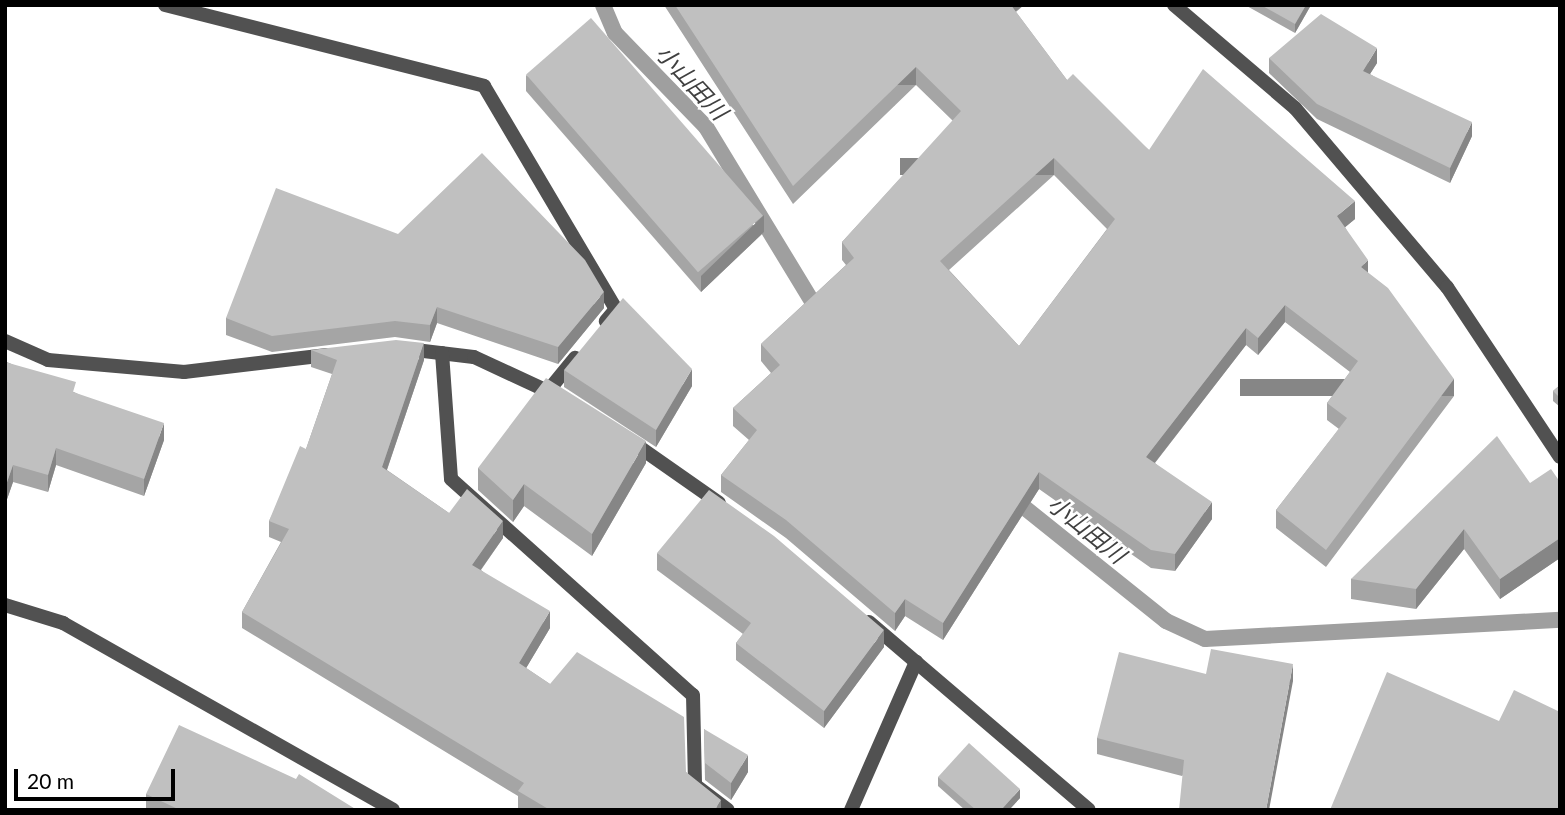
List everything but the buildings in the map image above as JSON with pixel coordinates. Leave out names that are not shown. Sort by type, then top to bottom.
[{"type":"street","points":[[165,5],[484,86],[616,309],[548,391]]},
{"type":"street","points":[[1174,5],[1295,108],[1447,287],[1560,457]]},
{"type":"street","points":[[5,341],[48,360],[184,372],[343,353]]},
{"type":"street","points":[[383,349],[474,357],[568,400]]},
{"type":"street","points":[[442,353],[451,479],[693,695],[695,785],[728,810]]},
{"type":"street","points":[[623,436],[735,514]]},
{"type":"street","points":[[5,605],[63,623],[393,810]]},
{"type":"street","points":[[853,608],[1089,810]]},
{"type":"street","points":[[851,810],[916,662]]},
{"type":"waterway","name":"小山田川","points":[[603,5],[615,33],[706,127],[821,316]]},
{"type":"waterway","name":"小山田川","points":[[1010,496],[1166,621],[1205,639],[1560,620]]}]
